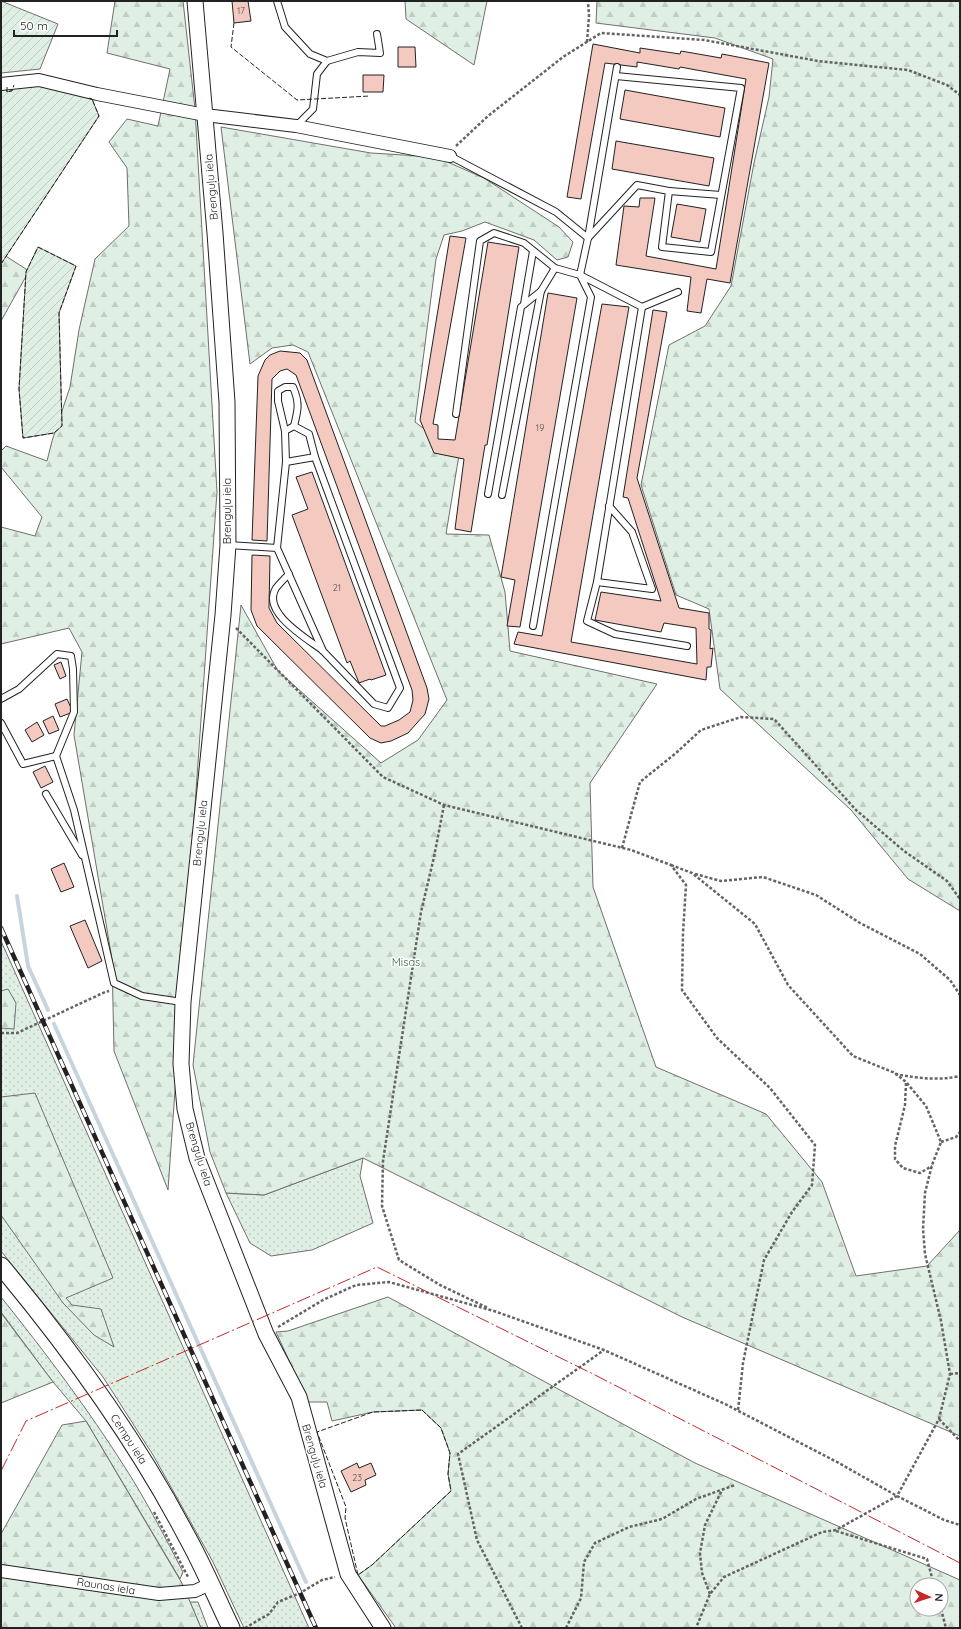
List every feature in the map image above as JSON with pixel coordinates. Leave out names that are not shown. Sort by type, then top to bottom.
[{"type":"main road","name":"Cempu iela","points":[[1,1266],[48,1323],[87,1375],[120,1424],[186,1535],[231,1628]]},
{"type":"street","name":"Brenguļu iela","points":[[195,1],[227,402],[228,545],[223,615],[183,1002],[181,1064],[185,1109],[196,1151],[266,1334],[298,1397],[348,1574],[383,1628]]},
{"type":"street","points":[[1,84],[39,80],[97,94],[205,115],[296,126],[450,156]]},
{"type":"street","name":"Raunas iela","points":[[1,1571],[159,1594],[195,1591],[210,1584]]},
{"type":"lane","points":[[277,1],[285,27],[310,54],[327,62]]},
{"type":"lane","points":[[296,126],[313,109],[317,74],[327,62],[358,52],[380,52],[377,34]]},
{"type":"lane","points":[[533,626],[591,297],[580,275],[588,238],[617,67]]},
{"type":"lane","points":[[616,76],[741,88],[711,252],[662,247],[669,191]]},
{"type":"lane","points":[[450,156],[556,212],[588,238]]},
{"type":"lane","points":[[588,238],[637,185],[669,191],[721,195]]},
{"type":"lane","points":[[456,414],[480,241],[494,233],[524,244],[555,268],[580,275],[642,307],[678,292]]},
{"type":"lane","points":[[524,304],[533,251]]},
{"type":"lane","points":[[502,495],[541,291],[555,268]]},
{"type":"lane","points":[[488,494],[521,307],[541,291]]},
{"type":"lane","points":[[642,307],[597,582],[587,621],[615,634],[687,646]]},
{"type":"lane","points":[[285,431],[294,426],[298,410],[298,398],[293,386],[285,387],[278,391],[278,401],[285,431],[286,462],[277,548],[323,651]]},
{"type":"lane","points":[[289,574],[276,589],[273,602],[280,617],[323,651],[374,704],[388,708],[400,688],[315,457],[309,434],[294,426]]},
{"type":"lane","points":[[286,462],[315,457]]},
{"type":"lane","points":[[597,582],[652,589],[632,532],[609,506]]},
{"type":"lane","points":[[228,545],[277,548]]},
{"type":"lane","points":[[1,699],[19,689],[57,654],[71,656],[73,669],[74,712],[56,756],[74,810],[114,983],[142,996],[183,1002]]},
{"type":"lane","points":[[1,723],[23,764],[56,756]]},
{"type":"lane","points":[[46,794],[85,859]]},
{"type":"path","points":[[587,42],[589,16],[588,1]]},
{"type":"path","points":[[450,156],[456,145],[488,116],[563,57],[601,33],[704,40],[818,61],[908,70],[947,85],[960,95]]},
{"type":"path","points":[[223,615],[383,777],[444,805],[631,850],[692,873],[721,881],[763,876],[816,895],[860,923],[920,954],[950,980],[960,994]]},
{"type":"path","points":[[622,848],[640,782],[676,753],[701,730],[741,717],[774,719],[856,810],[904,851],[947,882],[960,899]]},
{"type":"path","points":[[444,805],[421,912],[398,1058],[383,1161],[382,1206],[399,1260],[440,1285],[494,1311]]},
{"type":"path","points":[[671,865],[686,885],[682,990],[717,1038],[770,1088],[815,1145],[812,1185],[792,1212],[764,1260],[743,1363],[738,1411]]},
{"type":"path","points":[[692,873],[755,924],[788,985],[853,1056],[895,1074],[906,1082],[926,1106],[942,1142]]},
{"type":"path","points":[[1,1033],[17,1032],[105,992],[131,990]]},
{"type":"path","points":[[895,1074],[921,1078],[944,1079],[960,1076]]},
{"type":"path","points":[[906,1082],[905,1105],[894,1146],[895,1159],[903,1168],[920,1173],[932,1165]]},
{"type":"path","points":[[696,1628],[710,1594],[724,1577],[822,1532],[836,1530],[898,1496],[939,1419],[950,1374],[941,1321],[925,1254],[923,1229],[925,1193],[932,1165],[942,1142],[956,1137],[960,1132]]},
{"type":"path","points":[[266,1334],[323,1300],[356,1285],[389,1282],[494,1311],[604,1350],[738,1411],[944,1520],[960,1526]]},
{"type":"path","points":[[522,1628],[477,1540],[458,1454],[604,1350]]},
{"type":"path","points":[[950,1374],[960,1373]]},
{"type":"path","points":[[939,1419],[960,1441]]},
{"type":"path","points":[[566,1628],[582,1598],[584,1562],[595,1543],[629,1527],[662,1519],[696,1499],[735,1485]]},
{"type":"path","points":[[710,1594],[702,1573],[700,1553],[705,1525],[722,1490]]},
{"type":"path","points":[[153,1510],[188,1577]]},
{"type":"path","points":[[836,1530],[927,1559],[932,1577]]},
{"type":"path","points":[[245,1628],[269,1614],[278,1602],[322,1580],[348,1574]]},
{"type":"path","points":[[943,1617],[946,1628]]},
{"type":"green space","points":[[1,1],[58,24],[40,69],[1,73]]},
{"type":"green space","points":[[115,1],[183,1],[195,109],[217,492],[168,1190],[114,1051],[112,959],[74,735],[82,652],[69,628],[1,644],[1,527],[35,536],[42,517],[1,467],[1,451],[6,446],[47,461],[70,387],[79,330],[95,259],[129,226],[127,168],[109,142],[127,119],[158,126],[170,69],[107,53]]},
{"type":"green space","points":[[405,1],[487,1],[474,65],[406,19]]},
{"type":"green space","points":[[597,1],[960,1],[960,911],[908,879],[851,810],[720,689],[709,609],[676,595],[641,485],[669,345],[705,326],[731,286],[754,163],[769,97],[773,59],[715,38],[596,23]]},
{"type":"green space","points":[[14,84],[33,84],[92,99],[99,116],[1,264],[1,88],[6,87],[7,92],[12,90]]},
{"type":"green space","name":"Misas","points":[[221,127],[371,153],[436,157],[484,178],[559,227],[573,242],[568,257],[557,260],[534,240],[485,222],[462,231],[444,235],[436,259],[415,422],[459,455],[446,534],[489,535],[505,592],[510,651],[657,684],[590,783],[593,887],[656,1067],[766,1114],[822,1182],[856,1276],[927,1266],[960,1230],[960,1436],[682,1317],[363,1158],[264,1195],[226,1193],[210,1152],[193,1065],[241,605],[278,671],[381,763],[418,740],[447,700],[308,352],[293,345],[272,348],[250,364]]},
{"type":"green space","points":[[38,247],[76,266],[59,313],[62,426],[54,433],[23,438],[19,389],[26,272]]},
{"type":"green space","points":[[1,253],[29,271],[1,321]]},
{"type":"green space","points":[[1,941],[309,1628],[244,1628],[213,1562],[153,1455],[103,1377],[1,1251]]},
{"type":"green space","points":[[8,989],[16,1003],[14,1029],[1,1028],[1,991]]},
{"type":"green space","points":[[35,1093],[113,1278],[66,1298],[72,1305],[101,1309],[114,1347],[94,1335],[63,1303],[1,1215],[1,1097]]},
{"type":"green space","points":[[363,1158],[360,1176],[373,1223],[312,1250],[271,1256],[250,1243],[226,1193],[264,1195]]},
{"type":"green space","points":[[1,1297],[66,1381],[126,1469],[149,1507],[183,1572],[180,1579],[86,1421],[53,1382],[1,1312]]},
{"type":"green space","points":[[388,1297],[695,1463],[960,1580],[960,1628],[396,1628],[358,1575],[372,1565],[451,1491],[448,1474],[450,1453],[441,1428],[422,1410],[373,1412],[332,1421],[327,1402],[308,1402],[276,1332],[288,1331]]},
{"type":"green space","points":[[1,1313],[53,1382],[1,1403]]},
{"type":"green space","points":[[86,1421],[183,1585],[201,1628],[1,1628],[1,1534],[62,1425]]},
{"type":"green space","points":[[190,1602],[198,1602],[208,1628],[201,1628]]},
{"type":"building","points":[[232,1],[248,1],[251,21],[234,23]]},
{"type":"building","points":[[593,44],[640,53],[640,48],[680,54],[681,51],[721,58],[722,54],[769,63],[730,283],[707,279],[701,313],[687,311],[691,277],[616,265],[624,206],[639,207],[640,198],[655,198],[646,256],[716,269],[746,79],[680,67],[679,69],[637,62],[637,67],[605,63],[581,199],[567,197]]},
{"type":"building","points":[[398,47],[415,47],[416,67],[398,67]]},
{"type":"building","points":[[363,75],[384,75],[383,92],[363,92]]},
{"type":"building","points":[[625,90],[725,108],[720,137],[620,119]]},
{"type":"building","points":[[616,141],[714,158],[709,186],[612,169]]},
{"type":"building","points":[[677,204],[706,209],[700,242],[671,237]]},
{"type":"building","points":[[450,236],[466,238],[433,424],[438,425],[438,439],[455,440],[488,242],[519,247],[487,445],[485,445],[471,532],[455,529],[464,459],[434,453],[420,420]]},
{"type":"building","points":[[548,293],[577,298],[520,627],[507,626],[515,580],[501,577]]},
{"type":"building","points":[[602,304],[629,307],[571,642],[697,664],[696,628],[664,623],[661,632],[595,620],[601,592],[661,601],[628,498],[623,497],[653,310],[667,312],[637,478],[679,608],[709,613],[709,629],[711,630],[710,649],[713,648],[711,667],[707,667],[706,680],[514,644],[518,632],[542,636]]},
{"type":"building","points":[[280,351],[300,353],[307,360],[427,688],[429,699],[425,714],[408,733],[391,741],[381,743],[370,738],[257,626],[251,610],[252,555],[270,556],[269,608],[277,623],[381,726],[385,726],[399,720],[410,712],[413,700],[412,690],[296,375],[287,369],[280,371],[272,379],[267,541],[252,540],[258,376],[265,360],[270,355]]},
{"type":"building","points":[[312,472],[386,675],[371,680],[370,679],[359,683],[350,661],[347,663],[292,515],[308,509],[296,477]]},
{"type":"building","points":[[61,662],[66,676],[60,679],[54,665]]},
{"type":"building","points":[[67,699],[73,712],[60,717],[55,704]]},
{"type":"building","points":[[53,716],[59,730],[49,734],[43,721]]},
{"type":"building","points":[[37,722],[44,735],[32,742],[25,730]]},
{"type":"building","points":[[45,766],[53,782],[41,788],[33,772]]},
{"type":"building","points":[[64,863],[74,887],[61,892],[51,869]]},
{"type":"building","points":[[85,920],[102,961],[88,968],[70,926]]},
{"type":"building","points":[[357,1463],[359,1468],[371,1463],[376,1475],[365,1480],[366,1485],[351,1492],[341,1471]]},
{"type":"waterway","points":[[17,896],[28,966],[48,1010]]},
{"type":"waterway","points":[[54,1024],[306,1582]]},
{"type":"railway","points":[[1,928],[316,1628]]},
{"type":"fence","points":[[234,23],[231,47],[297,100],[370,96]]},
{"type":"fence","points":[[7,87],[7,92],[12,91],[14,85]]},
{"type":"fence","points":[[1,264],[99,116],[92,99],[89,98]]},
{"type":"fence","points":[[38,247],[76,266],[59,313],[62,426],[54,433],[23,438],[19,389],[26,272],[38,247]]},
{"type":"fence","points":[[422,1410],[441,1428],[450,1453],[448,1474],[451,1491],[372,1565],[358,1575],[345,1518],[346,1507],[317,1432],[373,1412],[422,1410]]},
{"type":"power","points":[[1,1471],[26,1421],[377,1267],[597,1376],[960,1563]]}]
